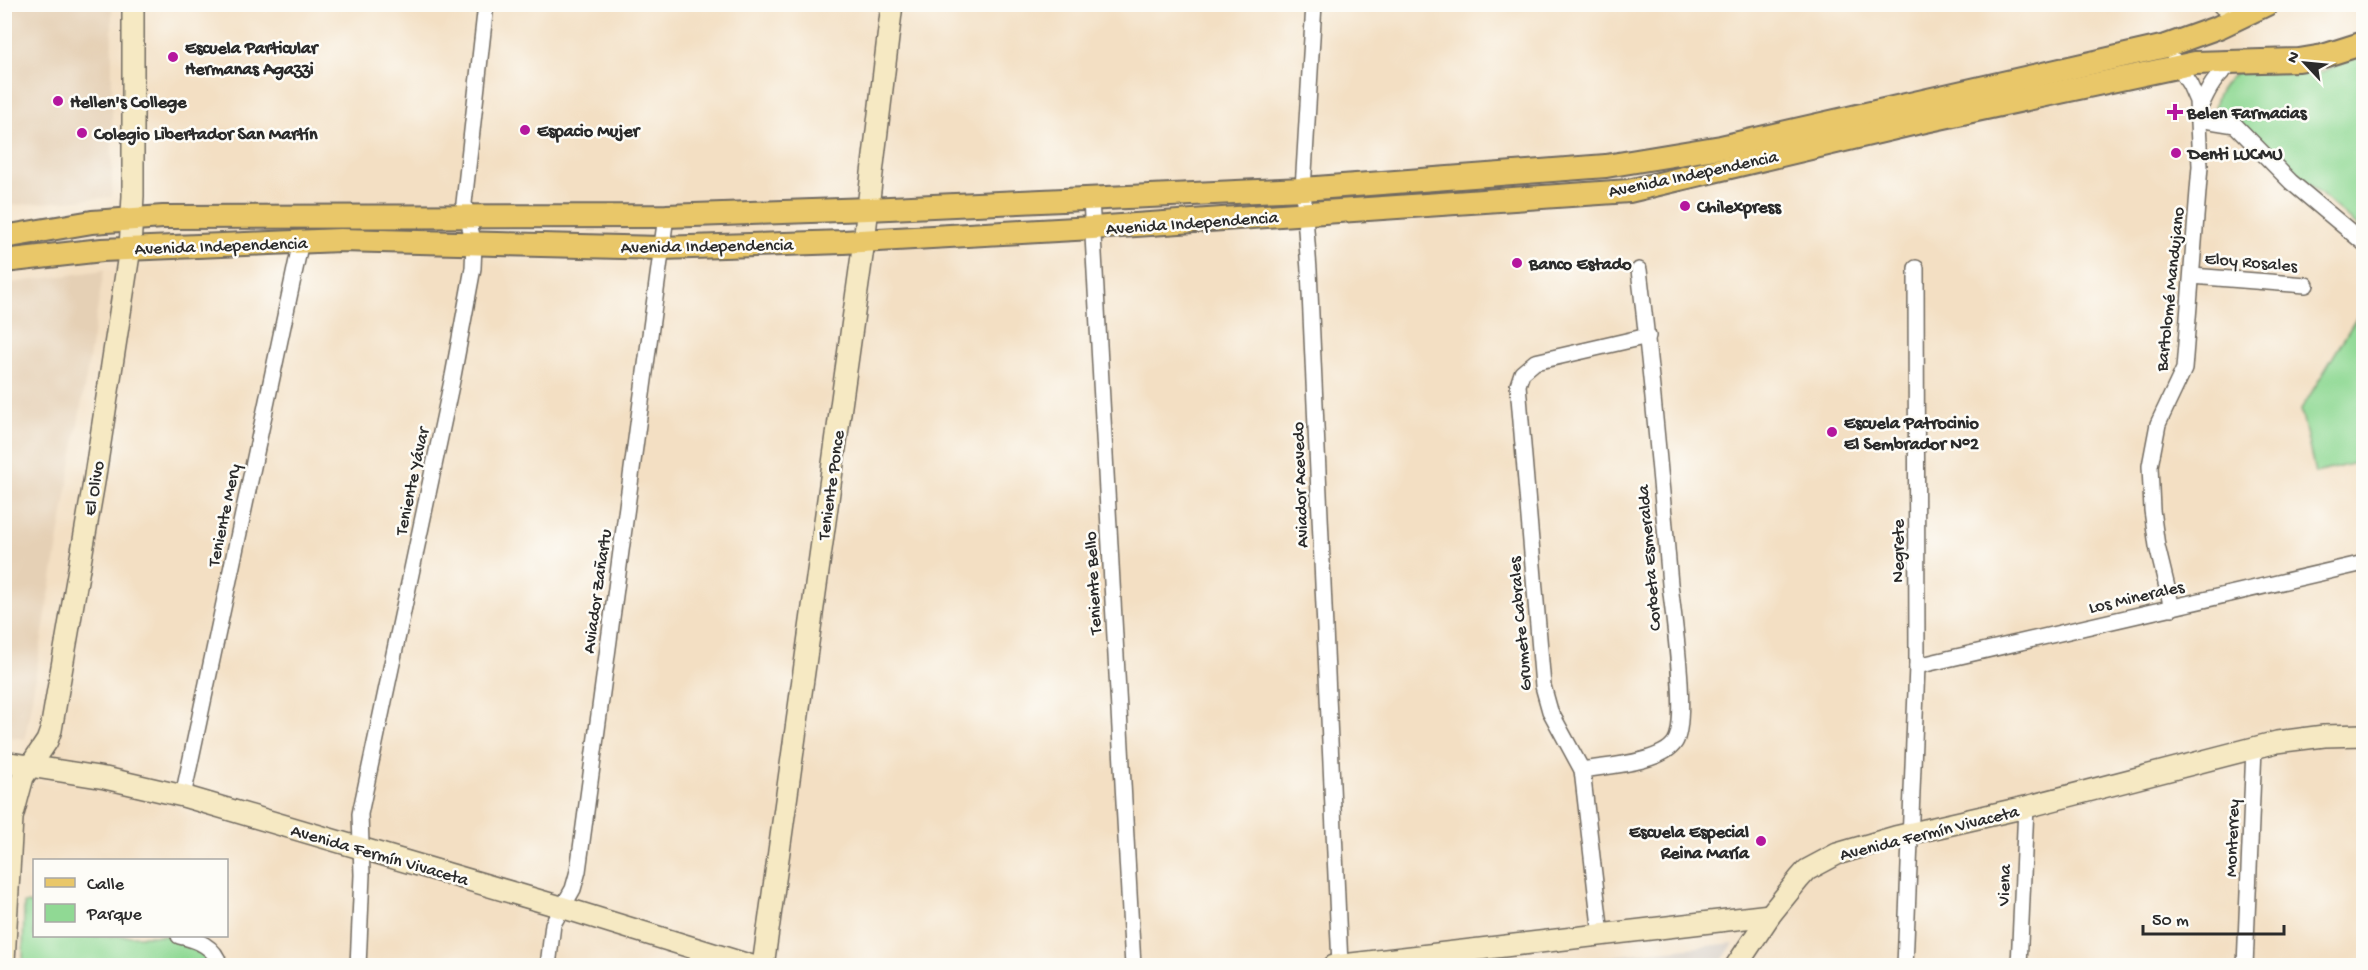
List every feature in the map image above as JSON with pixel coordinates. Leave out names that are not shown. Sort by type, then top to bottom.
[{"type":"main road","name":"Avenida Independencia","points":[[4,237],[92,222],[132,219],[309,215],[666,216],[1091,199],[1303,189],[1637,161],[1721,147],[2166,46],[2219,27],[2261,7]]},
{"type":"main road","name":"Avenida Independencia","points":[[4,261],[130,248],[340,240],[662,248],[864,241],[1092,228],[1629,191],[1916,123],[2178,66],[2195,63],[2299,60],[2323,56],[2364,43]]},
{"type":"street","name":"El Olivo","points":[[4,962],[7,869],[12,818],[20,785],[29,766],[47,741],[51,730],[94,482],[130,248],[133,4]]},
{"type":"street","name":"Teniente Yávar","points":[[358,966],[362,875],[360,814],[453,376],[473,268],[474,244],[464,202],[486,4]]},
{"type":"street","name":"Teniente Ponce","points":[[763,966],[864,241],[892,4]]},
{"type":"street","name":"Aviador Acevedo","points":[[1314,4],[1303,189],[1310,270],[1340,965]]},
{"type":"street","points":[[2223,4],[2261,7]]},
{"type":"street","points":[[2166,46],[2190,85],[2199,114]]},
{"type":"street","points":[[2199,114],[2210,84],[2225,68],[2235,62]]},
{"type":"street","points":[[2199,114],[2235,125],[2291,182],[2364,243]]},
{"type":"street","name":"Bartolomé Mandujano","points":[[2172,608],[2157,546],[2152,510],[2151,466],[2158,424],[2184,369],[2200,175],[2199,114]]},
{"type":"street","name":"Teniente Bello","points":[[1091,199],[1132,966]]},
{"type":"street","name":"Aviador Zañartu","points":[[548,966],[551,932],[561,907],[573,889],[578,871],[666,216]]},
{"type":"street","name":"Teniente Mery","points":[[183,796],[301,242]]},
{"type":"street","name":"Negrete","points":[[1905,966],[1917,666],[1916,268]]},
{"type":"street","name":"Corbeta Esmeralda","points":[[1582,770],[1659,755],[1674,745],[1680,731],[1677,656],[1648,336],[1639,270]]},
{"type":"street","name":"Eloy Rosales","points":[[2192,276],[2306,285]]},
{"type":"street","name":"Grumete Cabrales","points":[[1601,934],[1582,770],[1550,711],[1543,686],[1518,391],[1522,373],[1535,362],[1648,336]]},
{"type":"street","name":"Los Minerales","points":[[1917,666],[2364,563]]},
{"type":"street","name":"Avenida Fermín Vivaceta","points":[[1736,966],[1770,915],[1807,870],[1822,861],[1857,847],[2026,807],[2254,748],[2301,738],[2364,735]]},
{"type":"street","name":"Monterrey","points":[[2245,966],[2254,748]]},
{"type":"street","name":"Avenida Fermín Vivaceta","points":[[4,762],[105,778],[183,796],[561,907],[752,966]]},
{"type":"street","name":"Viena","points":[[2019,966],[2026,807]]},
{"type":"street","points":[[1334,966],[1770,915]]},
{"type":"street","points":[[184,937],[199,941],[217,955],[220,966]]},
{"type":"shaded area","name":"Hellen's College","points":[[5,4],[112,5],[112,197],[5,206]]},
{"type":"shaded area","points":[[104,270],[25,739],[5,736],[5,284]]},
{"type":"shaded area","points":[[1734,943],[1719,965],[1529,965]]},
{"type":"green space","points":[[2363,55],[2363,231],[2237,121],[2214,111],[2214,105],[2221,89],[2237,72],[2321,72]]},
{"type":"green space","points":[[2363,307],[2363,461],[2315,473],[2301,410]]},
{"type":"green space","points":[[24,903],[33,904],[33,937],[178,937],[210,958],[209,966],[23,966]]},
{"type":"place","name":"Escuela Particular Hermanas Agazzi","points":[[173,57]]},
{"type":"place","name":"Hellen's College","points":[[58,101]]},
{"type":"place","name":"Belen Farmacias","points":[[2175,112]]},
{"type":"place","name":"Espacio Mujer","points":[[525,130]]},
{"type":"place","name":"Colegio Libertador San Martín","points":[[82,133]]},
{"type":"place","name":"Denti LUCMU","points":[[2176,153]]},
{"type":"place","name":"Chilexpress","points":[[1685,206]]},
{"type":"place","name":"Banco Estado","points":[[1517,263]]},
{"type":"place","name":"Escuela Patrocinio El Sembrador N°2","points":[[1832,432]]},
{"type":"place","name":"Escuela Especial Reina María","points":[[1761,841]]}]
